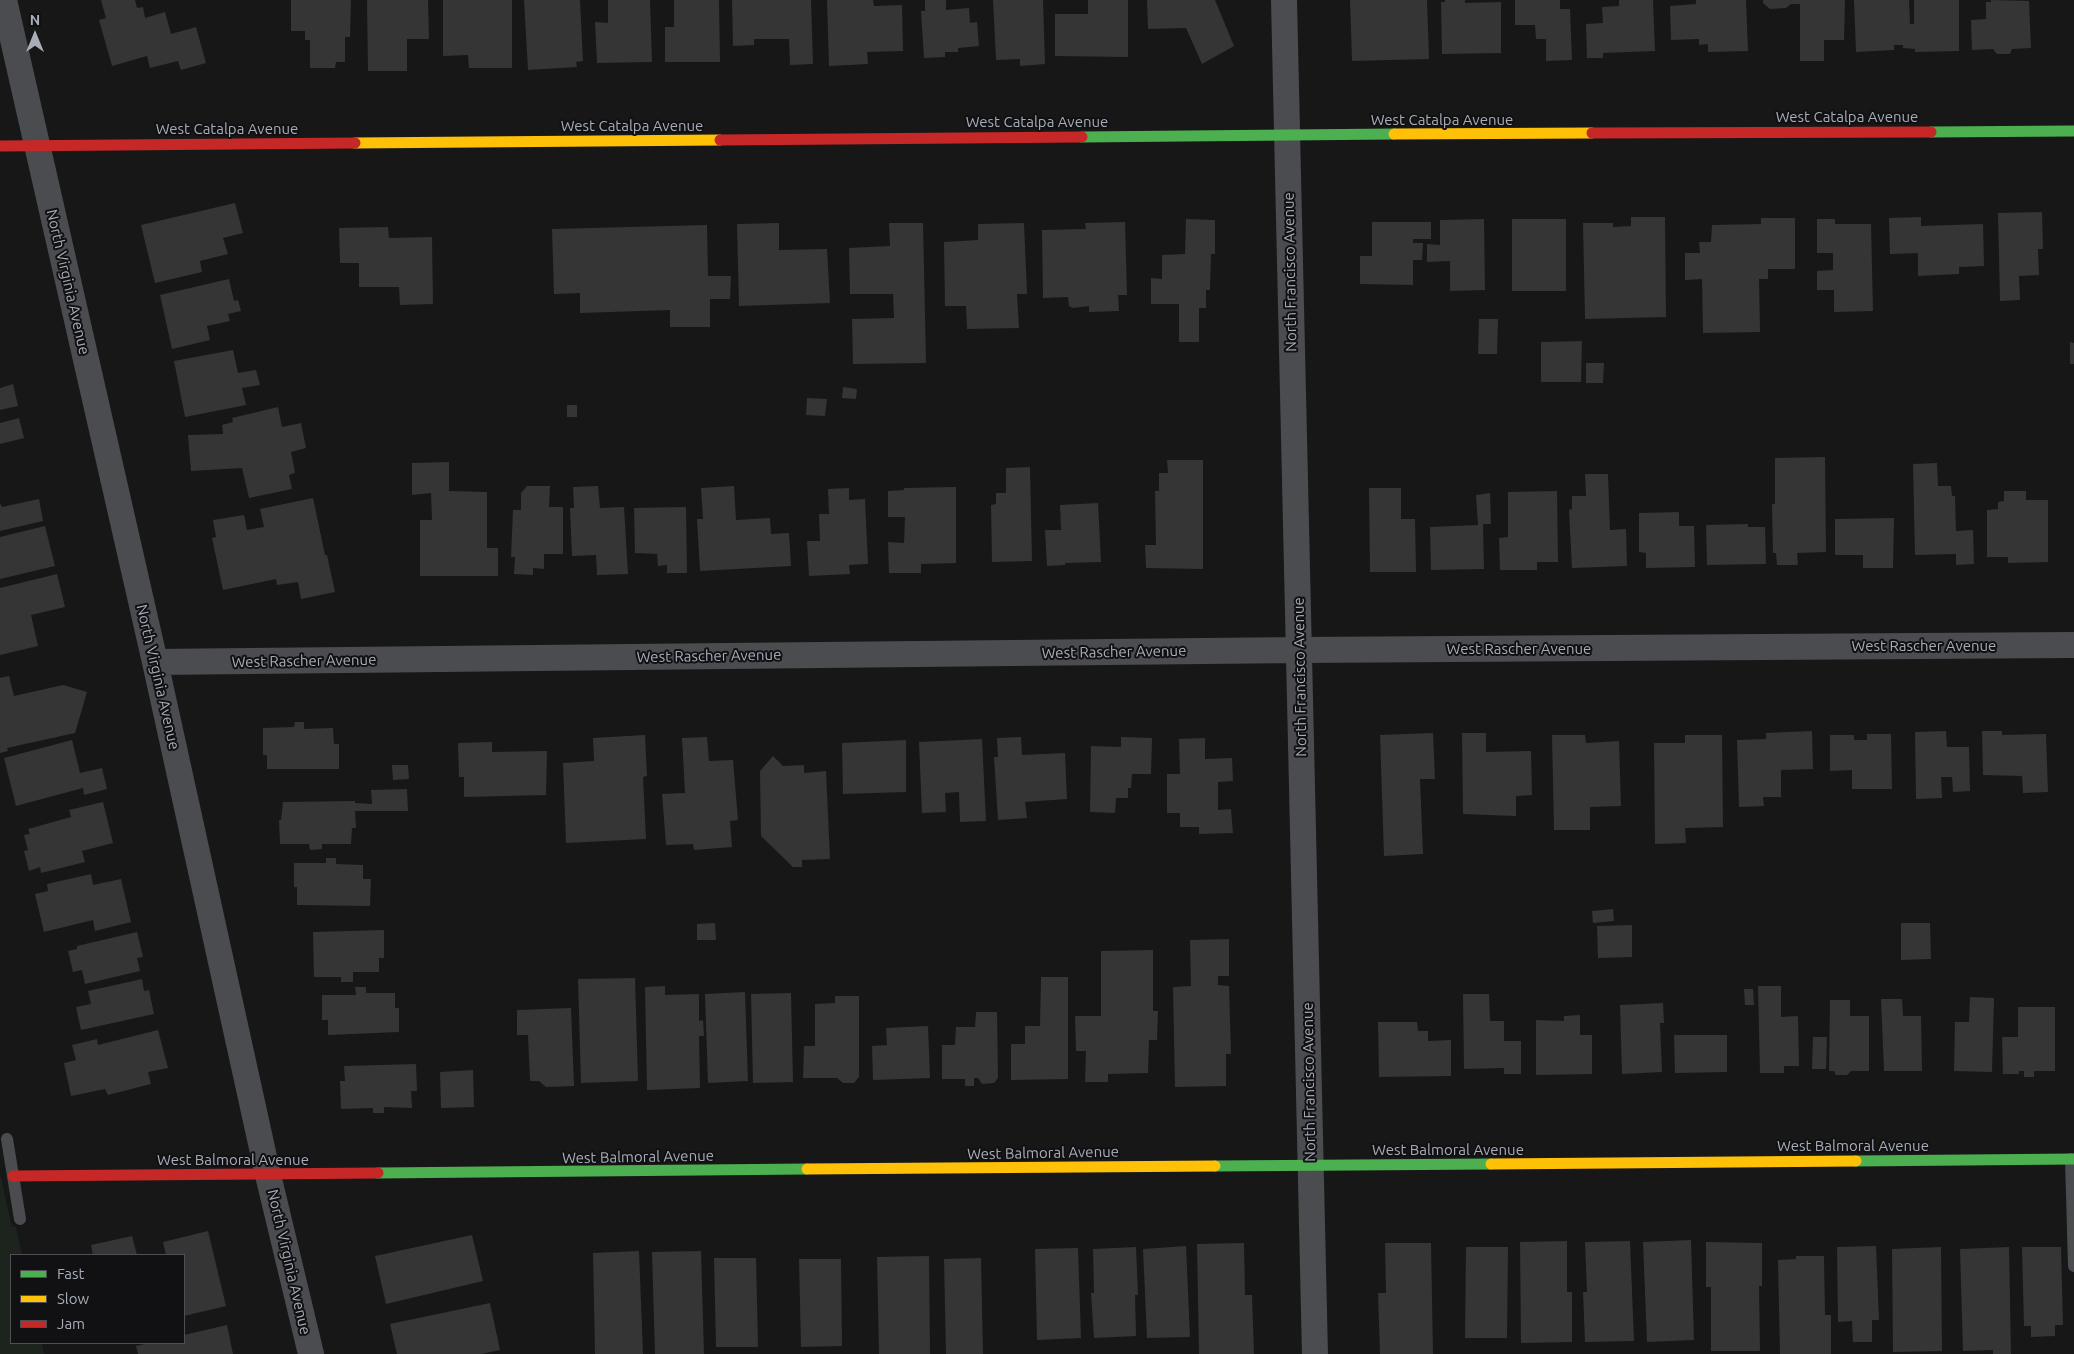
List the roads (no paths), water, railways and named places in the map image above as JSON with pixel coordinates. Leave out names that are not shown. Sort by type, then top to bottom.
[{"type":"street","name":"North Virginia Avenue","points":[[4,0],[155,662],[268,1175],[310,1354]]},
{"type":"street","name":"North Francisco Avenue","points":[[1284,0],[1315,1354]]},
{"type":"street","name":"West Catalpa Avenue","points":[[0,146],[1288,135],[2074,131]]},
{"type":"street","name":"West Rascher Avenue","points":[[155,662],[1299,650],[2074,645]]},
{"type":"street","name":"West Balmoral Avenue","points":[[13,1176],[2073,1159]]},
{"type":"lane","points":[[7,1139],[20,1219]]},
{"type":"lane","points":[[2073,1159],[2074,1266]]}]
